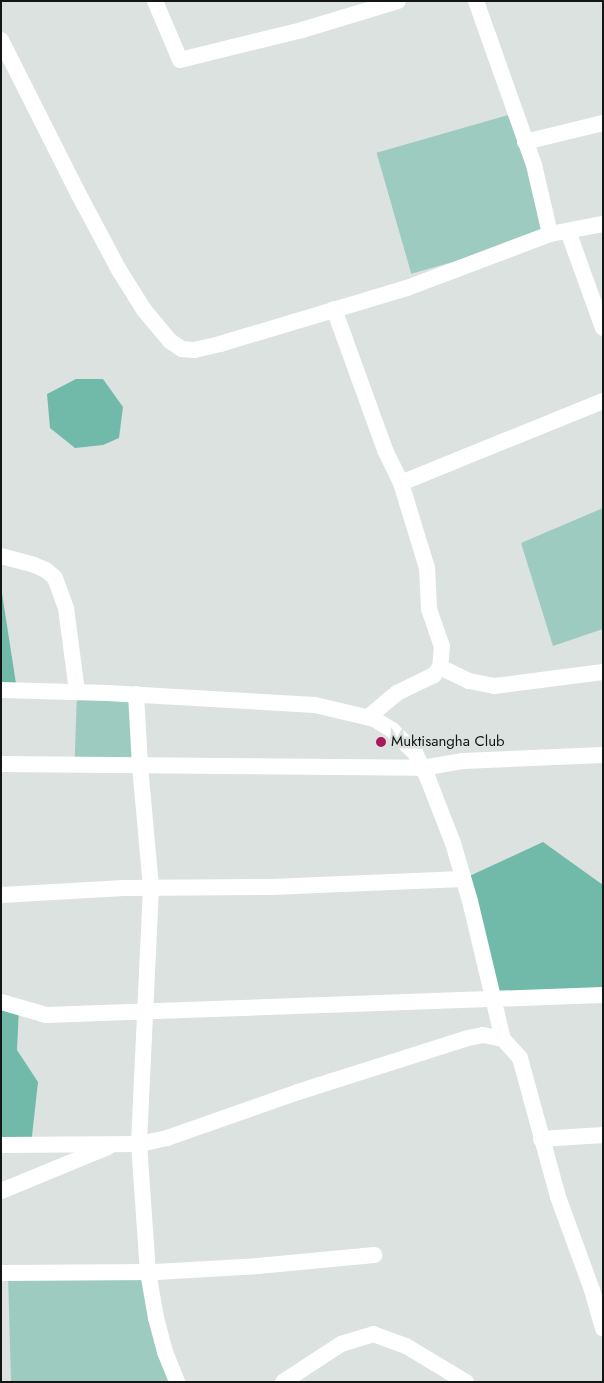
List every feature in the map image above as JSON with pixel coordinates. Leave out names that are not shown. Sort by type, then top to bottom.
[{"type":"street","points":[[155,1],[180,60],[302,30],[398,1]]},
{"type":"street","points":[[476,1],[534,165],[550,234]]},
{"type":"street","points":[[1,40],[79,196],[119,270],[144,310],[170,341],[182,348],[194,350],[407,288],[550,234],[603,224]]},
{"type":"street","points":[[525,142],[603,123]]},
{"type":"street","points":[[568,231],[603,328]]},
{"type":"street","points":[[334,309],[385,450],[401,483],[427,568],[429,609],[442,646],[440,667],[434,675],[397,693],[368,717]]},
{"type":"street","points":[[401,483],[603,401]]},
{"type":"street","points":[[1,556],[34,565],[46,570],[55,578],[66,608],[77,692]]},
{"type":"street","points":[[440,667],[469,682],[494,686],[603,672]]},
{"type":"street","points":[[1,690],[136,694],[315,705],[368,717],[392,730],[415,753],[453,843],[503,1039],[520,1058],[558,1197],[592,1290],[603,1328]]},
{"type":"street","points":[[136,694],[140,766],[151,888],[139,1144],[148,1272],[156,1318],[177,1382]]},
{"type":"street","points":[[1,764],[422,768],[463,761],[603,754]]},
{"type":"street","points":[[1,895],[151,888],[271,887],[463,879]]},
{"type":"street","points":[[1,1002],[46,1015],[493,997],[603,995]]},
{"type":"street","points":[[1,1145],[139,1144],[167,1138],[298,1092],[468,1038],[483,1035],[503,1039]]},
{"type":"street","points":[[541,1139],[603,1135]]},
{"type":"street","points":[[1,1191],[115,1144]]},
{"type":"street","points":[[1,1273],[148,1272],[258,1266],[374,1256]]},
{"type":"street","points":[[283,1382],[341,1344],[373,1334],[406,1346],[466,1382]]},
{"type":"shaded area","points":[[515,113],[550,234],[411,274],[377,153]]},
{"type":"shaded area","points":[[76,379],[103,379],[123,407],[119,438],[103,445],[75,448],[50,428],[47,394]]},
{"type":"shaded area","points":[[603,508],[603,629],[553,646],[521,543]]},
{"type":"shaded area","points":[[1,587],[17,690],[1,690]]},
{"type":"shaded area","points":[[77,692],[136,694],[133,767],[74,765]]},
{"type":"shaded area","points":[[543,842],[603,885],[603,995],[493,997],[463,879]]},
{"type":"shaded area","points":[[1,1002],[19,1007],[17,1050],[38,1082],[31,1145],[1,1145]]},
{"type":"shaded area","points":[[148,1272],[177,1382],[11,1382],[8,1273]]},
{"type":"place","name":"Muktisangha Club","points":[[381,742]]}]
